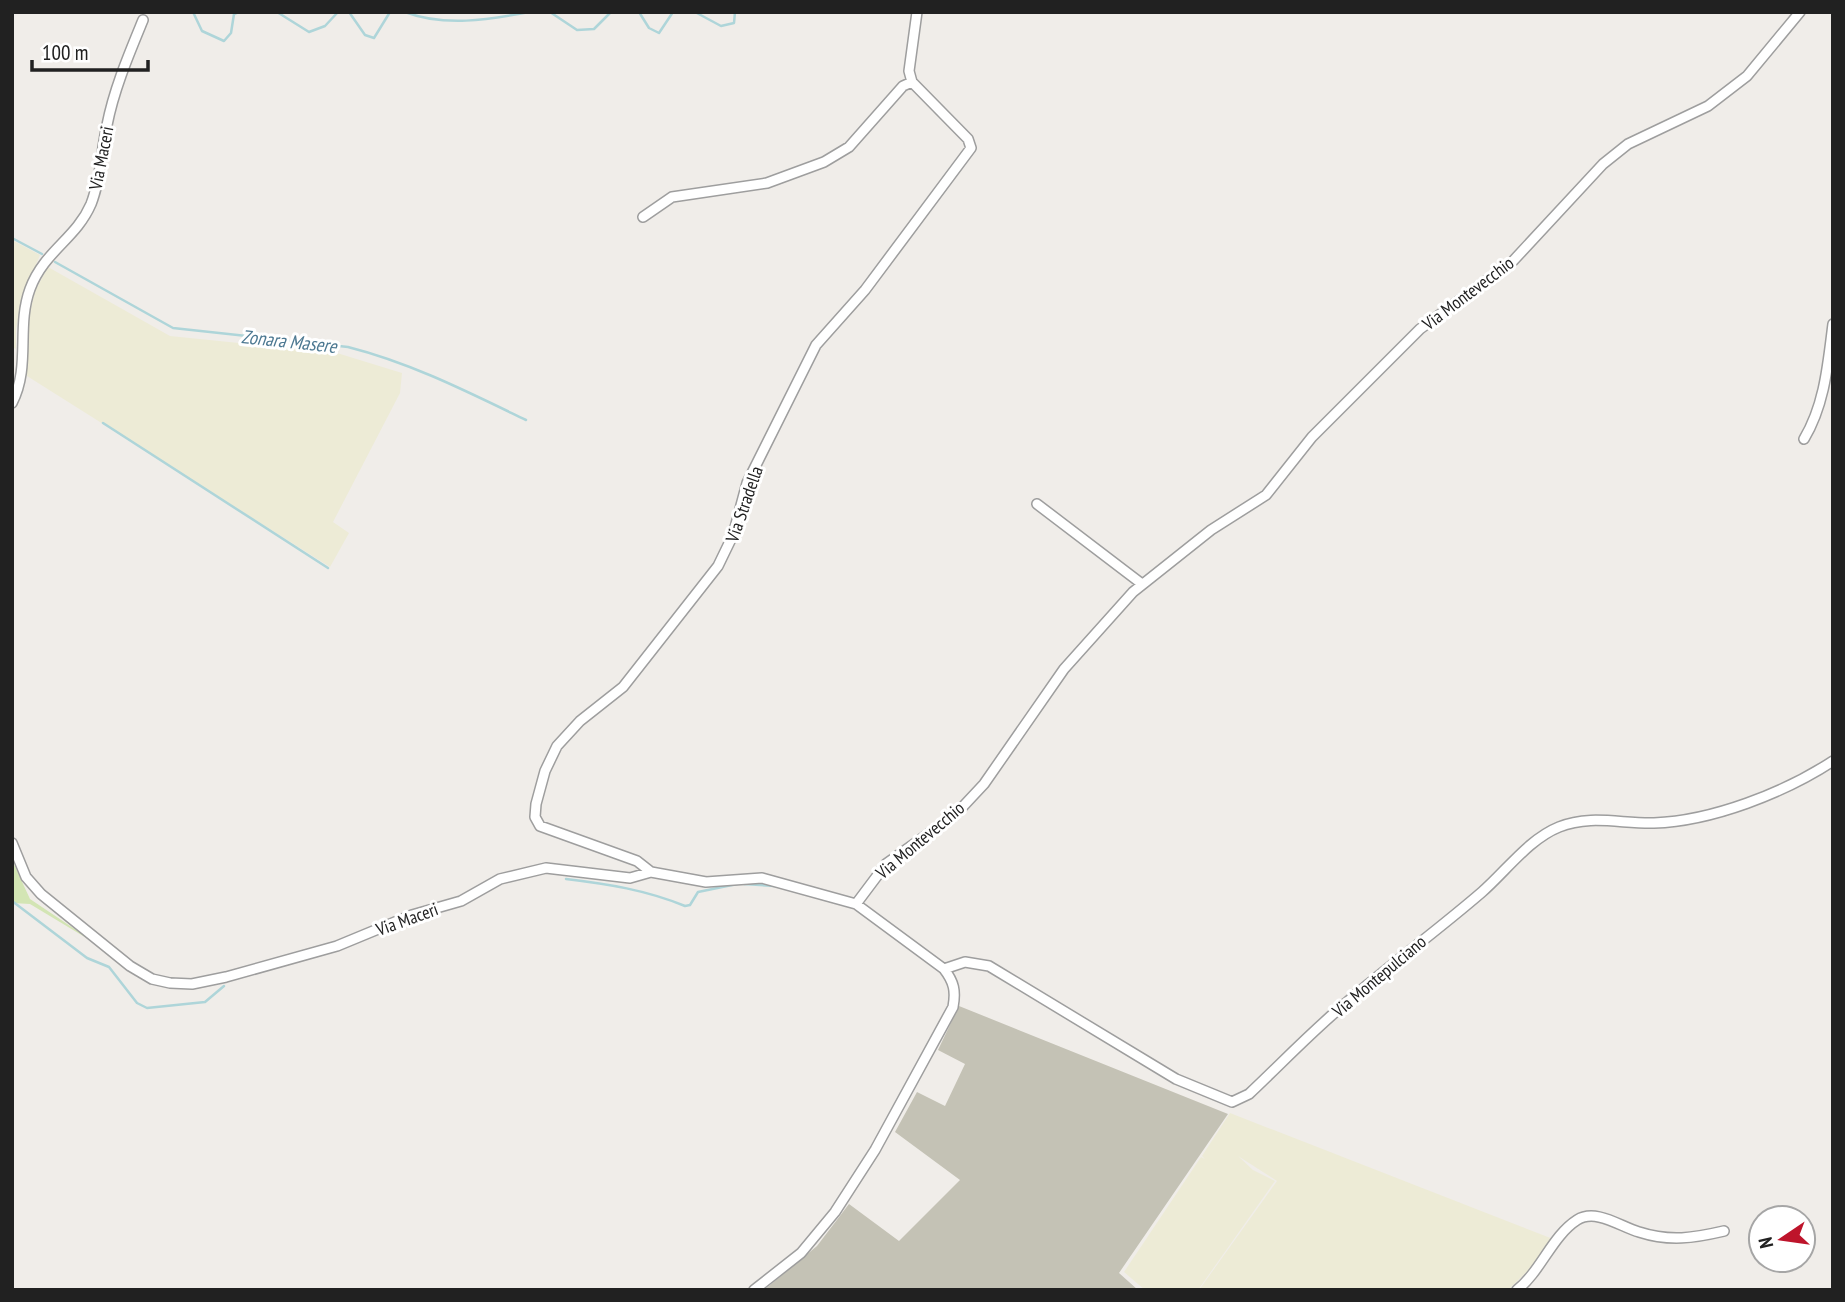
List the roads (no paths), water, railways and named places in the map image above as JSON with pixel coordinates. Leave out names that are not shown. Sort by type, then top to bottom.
[{"type":"street","points":[[643,217],[672,197],[767,183],[824,162],[849,147],[903,86],[912,82],[909,71],[917,12]]},
{"type":"street","name":"Via Montevecchio","points":[[856,904],[886,864],[955,815],[984,784],[1064,669],[1142,584],[1211,530],[1266,495],[1312,437],[1420,329],[1513,261],[1603,164],[1628,144],[1708,106],[1747,76],[1800,12]]},
{"type":"street","name":"Via Maceri","points":[[12,403],[23,375],[22,325],[30,289],[47,257],[78,227],[92,201],[111,110],[143,20]]},
{"type":"street","name":"Via Stradella","points":[[651,872],[636,861],[540,826],[535,817],[536,804],[545,771],[562,740],[623,687],[718,566],[733,535],[747,483],[816,345],[865,290],[967,156],[971,148],[968,139],[912,82]]},
{"type":"street","points":[[1804,439],[1814,421],[1827,373],[1833,324]]},
{"type":"street","points":[[1037,504],[1142,584]]},
{"type":"street","name":"Via Montepulciano","points":[[944,969],[965,962],[989,967],[1176,1079],[1224,1101],[1241,1100],[1343,1005],[1481,892],[1541,836],[1559,827],[1582,821],[1652,823],[1688,820],[1728,810],[1815,773],[1833,761]]},
{"type":"street","name":"Via Maceri","points":[[12,843],[26,877],[41,894],[130,966],[152,979],[170,984],[192,984],[226,977],[337,946],[412,915],[461,901],[500,879],[522,871],[546,868],[630,878],[651,872],[706,882],[762,878],[856,904]]},
{"type":"street","points":[[754,1290],[801,1252],[835,1212],[875,1150],[953,1007],[956,992],[952,978],[944,969],[856,904]]},
{"type":"street","points":[[1517,1290],[1543,1263],[1567,1229],[1586,1216],[1598,1216],[1642,1233],[1676,1240],[1724,1231]]},
{"type":"waterway","name":"Zonara Masere","points":[[193,12],[202,31],[224,41],[231,33],[234,14],[239,12]]},
{"type":"waterway","name":"Zonara Masere","points":[[277,12],[309,32],[325,26],[338,12]]},
{"type":"waterway","name":"Zonara Masere","points":[[349,12],[365,35],[374,38],[390,12]]},
{"type":"waterway","name":"Zonara Masere","points":[[405,12],[451,21],[529,12]]},
{"type":"waterway","name":"Zonara Masere","points":[[550,12],[577,30],[594,29],[611,12]]},
{"type":"waterway","name":"Zonara Masere","points":[[639,12],[649,28],[659,33],[673,12]]},
{"type":"waterway","name":"Zonara Masere","points":[[695,12],[721,26],[734,23],[735,12]]},
{"type":"waterway","name":"Zonara Masere","points":[[12,238],[42,254]]},
{"type":"waterway","name":"Zonara Masere","points":[[55,262],[173,328],[348,347],[417,370],[526,420]]},
{"type":"waterway","name":"Zonara Masere","points":[[103,423],[328,568]]},
{"type":"waterway","points":[[566,879],[627,888],[685,906],[690,905],[698,892],[737,884]]},
{"type":"waterway","points":[[744,884],[775,886]]},
{"type":"waterway","points":[[12,901],[87,958],[109,967],[137,1003],[147,1008],[205,1002],[224,986]]}]
